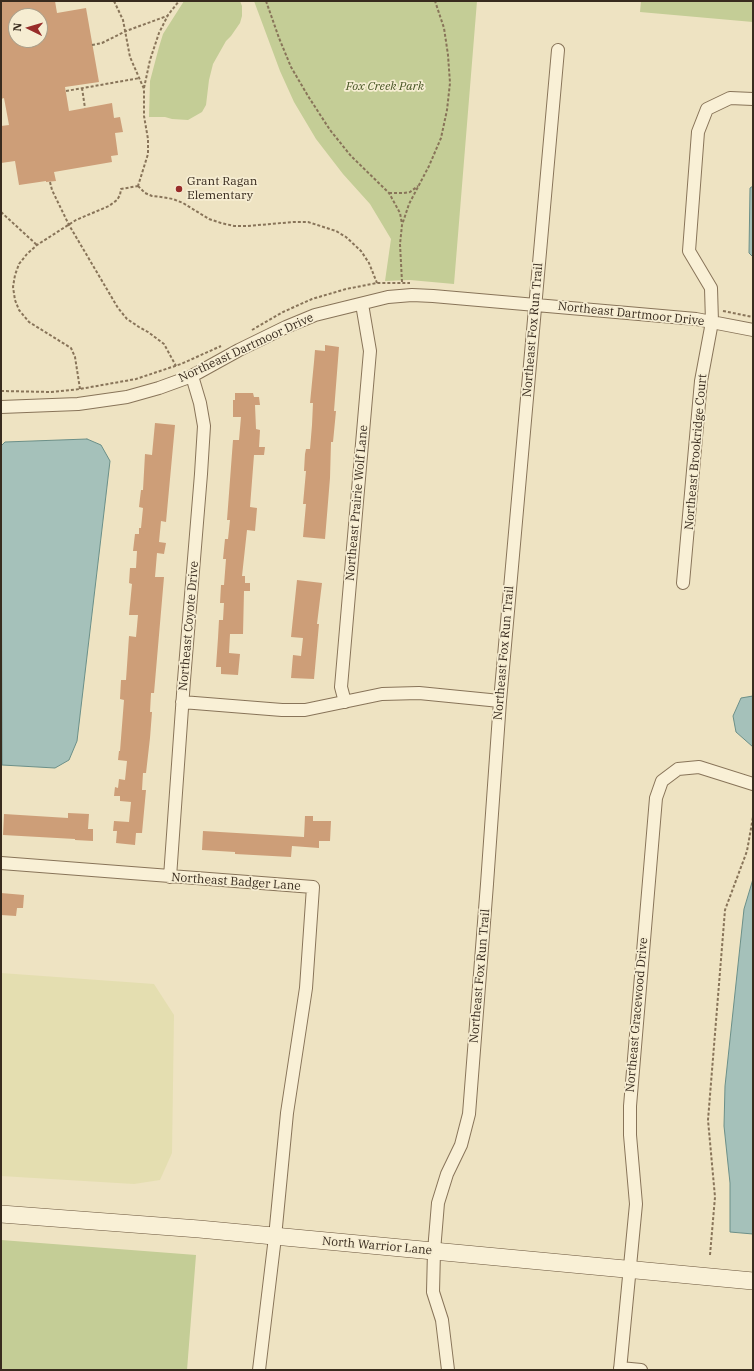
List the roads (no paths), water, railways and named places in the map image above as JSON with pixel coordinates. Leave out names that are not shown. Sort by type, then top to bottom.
[{"type":"street","name":"Northeast Fox Run Trail","points":[[448,1370],[442,1320],[433,1292],[434,1252],[438,1203],[447,1174],[461,1145],[469,1114],[500,701],[558,50]]},
{"type":"street","name":"Northeast Brookridge Court","points":[[684,583],[701,382],[712,322],[711,288],[689,251],[698,132],[707,109],[730,98],[753,99]]},
{"type":"street","name":"Northeast Dartmoor Drive","points":[[1,407],[78,404],[127,397],[159,388],[192,376],[239,350],[286,327],[315,315],[388,297],[412,295],[434,296],[696,319],[753,330]]},
{"type":"street","name":"Northeast Prairie Wolf Lane","points":[[345,702],[341,687],[370,351],[362,304]]},
{"type":"street","name":"Northeast Coyote Drive","points":[[170,877],[204,426],[200,404],[192,376]]},
{"type":"street","points":[[182,702],[282,710],[305,710],[382,694],[419,693],[500,701]]},
{"type":"street","name":"Northeast Gracewood Drive","points":[[620,1369],[636,1204],[630,1135],[630,1106],[656,798],[662,781],[678,769],[699,767],[753,784]]},
{"type":"street","name":"Northeast Badger Lane","points":[[1,863],[313,887],[306,988],[287,1113],[275,1237]]},
{"type":"street","name":"North Warrior Lane","points":[[1,1214],[275,1237],[753,1281]]},
{"type":"street","points":[[259,1370],[275,1237]]},
{"type":"street","points":[[620,1369],[641,1370]]},
{"type":"water","points":[[753,186],[753,257],[749,253],[750,188]]},
{"type":"water","points":[[87,439],[101,445],[110,461],[77,741],[69,760],[55,768],[2,765],[1,446],[5,442]]},
{"type":"water","points":[[753,696],[753,747],[736,732],[733,716],[741,698]]},
{"type":"water","points":[[753,879],[753,1234],[730,1232],[730,1183],[724,1126],[725,1086],[744,909]]},
{"type":"place","name":"Grant Ragan Elementary","points":[[179,189]]},
{"type":"park label","name":"Fox Creek Park","points":[[385,87]]}]
